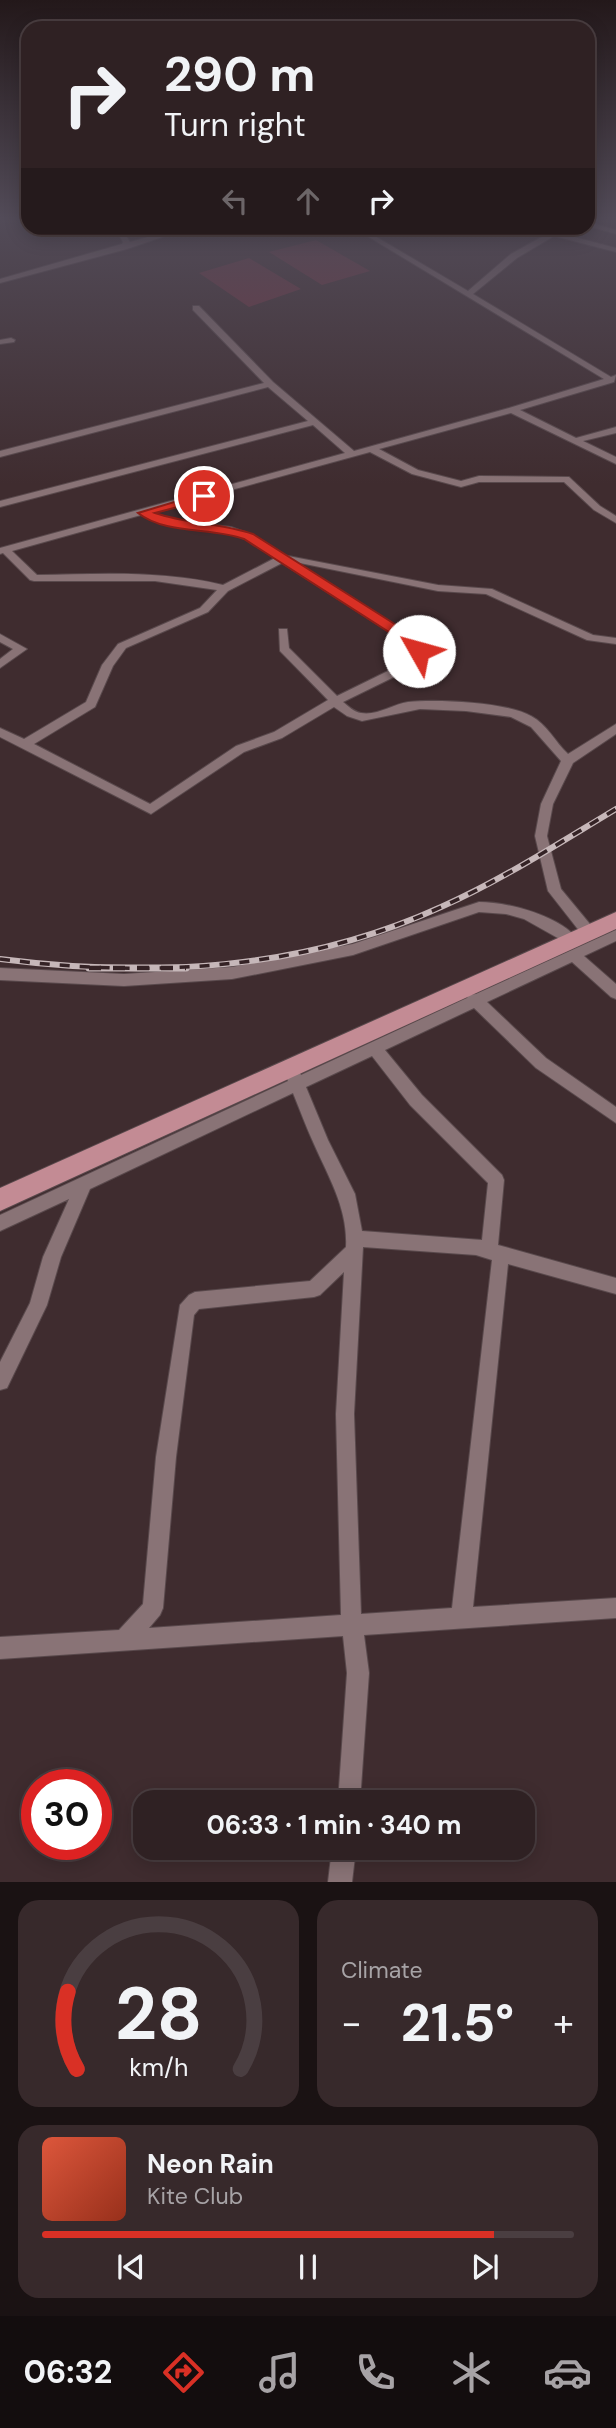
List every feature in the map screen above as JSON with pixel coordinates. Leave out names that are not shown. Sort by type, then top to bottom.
[{"type":"main road","points":[[0,1200],[294,1077],[578,943],[616,920]]},
{"type":"street","points":[[196,308],[270,384],[352,454]]},
{"type":"street","points":[[495,308],[613,379]]},
{"type":"street","points":[[0,342],[10,340]]},
{"type":"street","points":[[3,550],[512,410],[613,379]]},
{"type":"street","points":[[0,454],[270,384]]},
{"type":"street","points":[[512,410],[616,461]]},
{"type":"street","points":[[0,504],[314,422]]},
{"type":"street","points":[[574,441],[616,430]]},
{"type":"street","points":[[370,449],[415,472],[461,484],[480,479],[566,479],[597,508],[616,520]]},
{"type":"street","points":[[0,732],[151,810],[240,749],[278,735],[417,656],[418,645],[315,582],[284,558],[240,533],[180,524],[144,513]]},
{"type":"street","points":[[3,550],[34,578],[158,577],[203,582],[224,589]]},
{"type":"street","points":[[0,748],[19,742],[91,704],[108,665],[122,646],[143,634],[204,610],[224,589],[284,558],[303,558],[438,588],[492,592],[591,638],[616,641]]},
{"type":"street","points":[[283,631],[284,649],[335,701],[352,714],[364,717],[393,709],[426,705],[516,715],[536,725],[554,749],[568,760]]},
{"type":"street","points":[[0,637],[21,649],[0,664]]},
{"type":"street","points":[[616,728],[568,760],[547,804],[541,836],[555,891],[578,943],[616,993]]},
{"type":"street","points":[[0,974],[124,980],[232,973],[354,950],[479,907],[497,907],[528,914],[578,943]]},
{"type":"street","points":[[0,1223],[83,1186],[294,1077],[374,1047],[474,999],[578,943],[616,935]]},
{"type":"street","points":[[474,999],[541,1063],[616,1116]]},
{"type":"street","points":[[374,1047],[416,1100],[496,1180],[490,1345],[474,1529],[461,1618]]},
{"type":"street","points":[[294,1077],[347,1194],[354,1245],[345,1414],[349,1600],[358,1673],[350,1790]]},
{"type":"street","points":[[0,1381],[37,1305],[52,1257],[83,1186]]},
{"type":"street","points":[[124,1640],[153,1608],[166,1457],[186,1311],[195,1301],[314,1289],[354,1245],[442,1242],[495,1253],[616,1286]]},
{"type":"street","points":[[0,1648],[616,1608]]},
{"type":"street","points":[[340,1882],[343,1860]]},
{"type":"railway","points":[[169,968],[279,957],[334,945],[388,928],[486,885],[616,809]]},
{"type":"railway","points":[[0,959],[112,968]]},
{"type":"railway","points":[[89,968],[112,968]]},
{"type":"railway","points":[[112,968],[169,968]]},
{"type":"railway","points":[[169,968],[186,968]]},
{"type":"route","points":[[204,496],[144,513],[172,523],[228,529],[248,537],[418,645],[419,651]]}]
